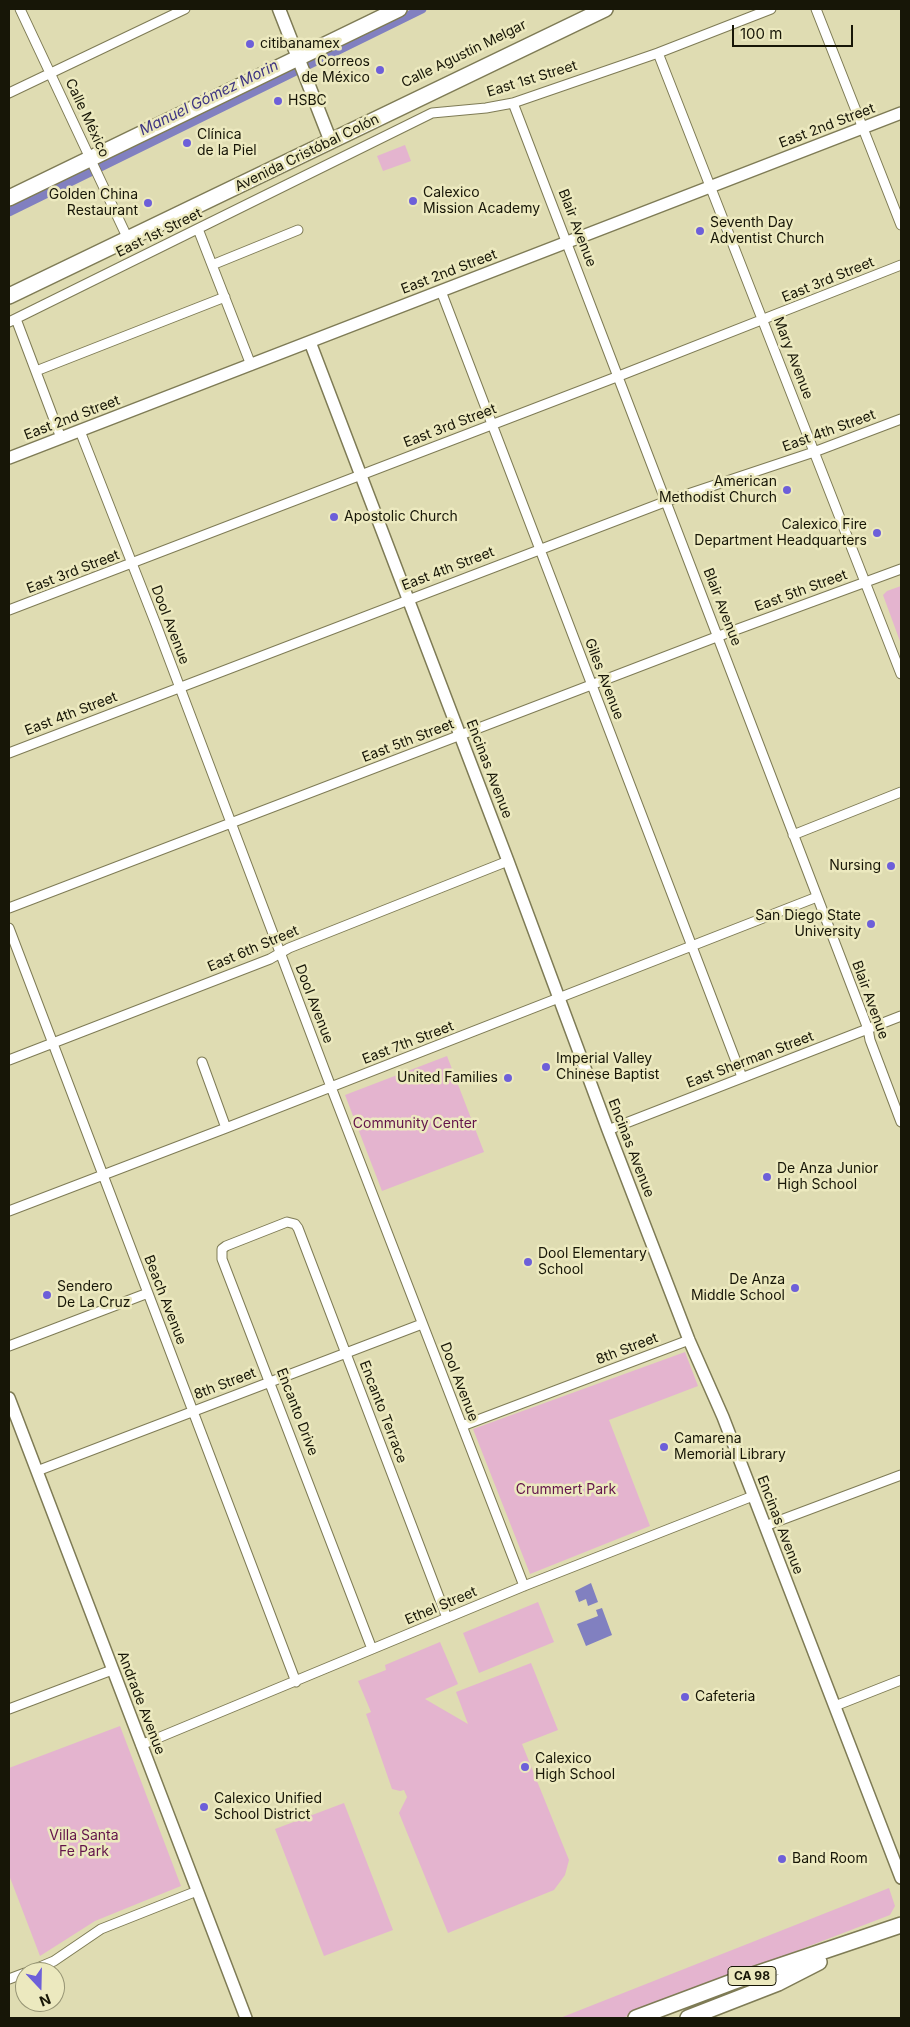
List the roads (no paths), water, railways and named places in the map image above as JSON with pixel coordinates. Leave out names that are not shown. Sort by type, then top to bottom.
[{"type":"main road","points":[[279,9],[331,142]]},
{"type":"main road","points":[[9,198],[399,9]]},
{"type":"main road","name":"Calle Agustín Melgar","points":[[381,118],[395,105],[591,9]]},
{"type":"main road","name":"Avenida Cristóbal Colón","points":[[9,296],[604,9]]},
{"type":"main road","name":"CA 98","points":[[636,2018],[732,1982],[901,1925]]},
{"type":"main road","name":"CA 98","points":[[688,2018],[778,1983],[870,1937]]},
{"type":"main road","points":[[665,2018],[700,2004],[732,1982]]},
{"type":"street","name":"Calle México","points":[[20,9],[128,239]]},
{"type":"street","points":[[9,93],[185,9]]},
{"type":"street","name":"East 1st Street","points":[[12,320],[432,113],[486,108],[513,102],[658,53],[771,9]]},
{"type":"street","points":[[816,9],[901,225]]},
{"type":"street","name":"Mary Avenue","points":[[658,53],[712,186],[901,674]]},
{"type":"street","name":"Blair Avenue","points":[[513,102],[719,636],[868,1029],[870,1040],[901,1122]]},
{"type":"street","name":"East 2nd Street","points":[[9,458],[901,113]]},
{"type":"street","points":[[198,229],[250,365]]},
{"type":"street","points":[[212,265],[298,230]]},
{"type":"street","name":"East 3rd Street","points":[[9,610],[764,320],[901,265]]},
{"type":"street","name":"Giles Avenue","points":[[441,291],[742,1077]]},
{"type":"street","points":[[36,371],[225,297]]},
{"type":"street","points":[[12,320],[36,371],[62,438]]},
{"type":"street","name":"Encinas Avenue","points":[[310,342],[508,861],[608,1130],[689,1340],[723,1417],[901,1878]]},
{"type":"street","name":"East 4th Street","points":[[9,753],[540,548],[667,501],[814,452],[901,419]]},
{"type":"street","name":"Dool Avenue","points":[[80,431],[524,1586]]},
{"type":"street","name":"East 5th Street","points":[[9,908],[719,636],[901,569]]},
{"type":"street","points":[[793,835],[901,792]]},
{"type":"street","name":"East 6th Street","points":[[9,1060],[270,959],[289,948],[508,861]]},
{"type":"street","name":"East 7th Street","points":[[9,1211],[560,999],[817,897]]},
{"type":"street","name":"Beach Avenue","points":[[9,928],[296,1682]]},
{"type":"street","name":"East Sherman Street","points":[[608,1130],[901,1016]]},
{"type":"street","points":[[202,1062],[226,1128]]},
{"type":"street","name":"Encanto Terrace","points":[[287,1222],[295,1224],[298,1228],[447,1618]]},
{"type":"street","name":"Encanto Drive","points":[[287,1222],[226,1246],[222,1250],[222,1259],[372,1649]]},
{"type":"street","points":[[9,1346],[148,1293]]},
{"type":"street","name":"8th Street","points":[[37,1471],[422,1324]]},
{"type":"street","name":"8th Street","points":[[462,1426],[689,1340]]},
{"type":"street","name":"Andrade Avenue","points":[[9,1398],[246,2018]]},
{"type":"street","points":[[765,1526],[901,1475]]},
{"type":"street","name":"Ethel Street","points":[[142,1745],[524,1586],[753,1496]]},
{"type":"street","points":[[9,1709],[112,1670]]},
{"type":"street","points":[[835,1706],[901,1680]]},
{"type":"street","points":[[51,1962],[101,1929],[197,1891]]},
{"type":"water","points":[[591,1583],[598,1602],[588,1606],[586,1599],[579,1602],[575,1591]]},
{"type":"water","points":[[602,1608],[612,1635],[586,1646],[577,1624],[598,1616],[596,1610]]},
{"type":"waterway","name":"Manuel Gómez Morin","points":[[9,212],[422,9]]},
{"type":"place","name":"citibanamex","points":[[250,44]]},
{"type":"place","name":"Correos de México","points":[[380,70]]},
{"type":"place","name":"HSBC","points":[[278,101]]},
{"type":"place","name":"Clínica de la Piel","points":[[187,143]]},
{"type":"place","name":"Calexico Mission Academy","points":[[413,201]]},
{"type":"place","name":"Golden China Restaurant","points":[[148,203]]},
{"type":"place","name":"Seventh Day Adventist Church","points":[[700,231]]},
{"type":"place","name":"American Methodist Church","points":[[787,490]]},
{"type":"place","name":"Apostolic Church","points":[[334,517]]},
{"type":"place","name":"Calexico Fire Department Headquarters","points":[[877,533]]},
{"type":"place","name":"Nursing","points":[[891,866]]},
{"type":"place","name":"San Diego State University","points":[[871,924]]},
{"type":"place","name":"Imperial Valley Chinese Baptist","points":[[546,1067]]},
{"type":"place","name":"United Families","points":[[508,1078]]},
{"type":"place","name":"De Anza Junior High School","points":[[767,1177]]},
{"type":"place","name":"Dool Elementary School","points":[[528,1262]]},
{"type":"place","name":"De Anza Middle School","points":[[795,1288]]},
{"type":"place","name":"Sendero De La Cruz","points":[[47,1295]]},
{"type":"place","name":"Camarena Memorial Library","points":[[664,1447]]},
{"type":"place","name":"Cafeteria","points":[[685,1697]]},
{"type":"place","name":"Calexico High School","points":[[525,1767]]},
{"type":"place","name":"Calexico Unified School District","points":[[204,1807]]},
{"type":"place","name":"Band Room","points":[[782,1859]]},
{"type":"park label","name":"Community Center","points":[[415,1124]]},
{"type":"park label","name":"Crummert Park","points":[[566,1490]]},
{"type":"park label","name":"Villa Santa Fe Park","points":[[84,1844]]}]
